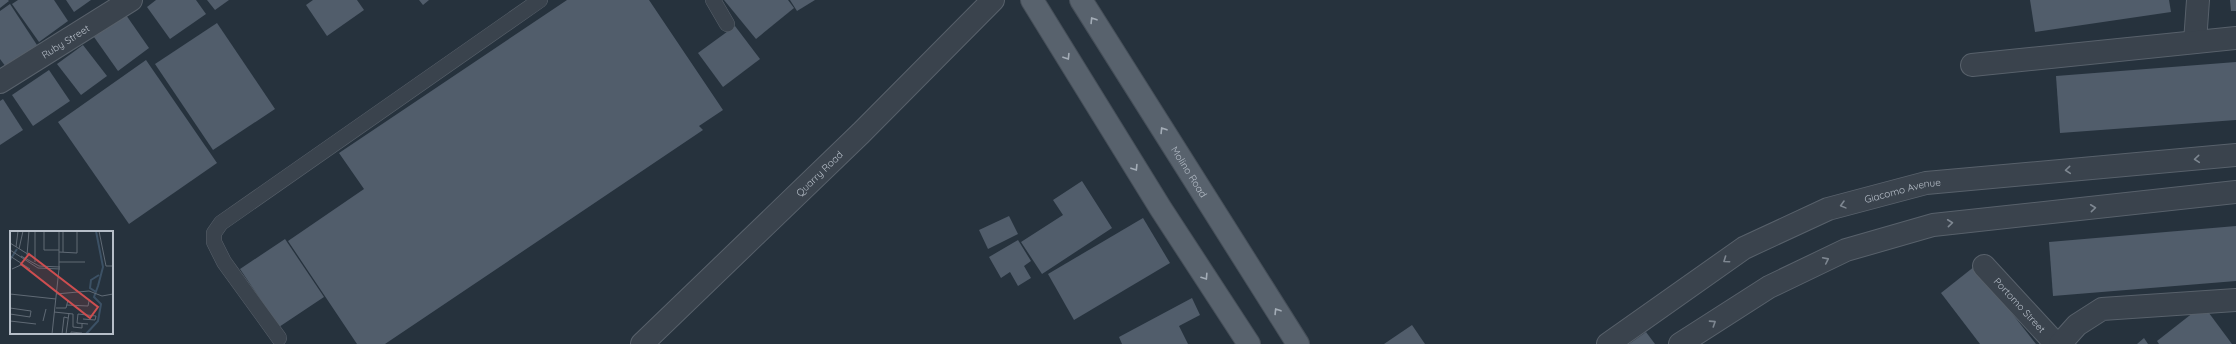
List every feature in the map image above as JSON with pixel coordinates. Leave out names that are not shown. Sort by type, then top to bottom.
[{"type":"main road","points":[[1032,0],[1161,209],[1249,344]]},
{"type":"main road","name":"Molino Road","points":[[1081,0],[1298,344]]},
{"type":"street","name":"Ruby Street","points":[[0,82],[131,0]]},
{"type":"street","name":"Quarry Road","points":[[642,344],[861,133],[993,0]]},
{"type":"street","points":[[2195,42],[2198,0]]},
{"type":"street","points":[[1972,65],[2236,38]]},
{"type":"street","name":"Giacomo Avenue","points":[[1608,344],[1744,248],[1828,209],[1926,183],[2236,155]]},
{"type":"street","points":[[1680,344],[1769,287],[1846,250],[1933,225],[2236,192]]},
{"type":"street","name":"Portomo Street","points":[[1984,266],[2056,344]]},
{"type":"street","points":[[2060,344],[2077,325],[2102,309],[2236,300]]},
{"type":"lane","points":[[279,338],[224,262],[214,242],[214,233],[221,223],[540,0]]},
{"type":"lane","points":[[713,0],[727,24]]},
{"type":"building","points":[[0,0],[8,0],[9,1],[0,8]]},
{"type":"building","points":[[18,0],[54,0],[68,21],[39,42],[12,4]]},
{"type":"building","points":[[66,0],[91,0],[74,12]]},
{"type":"building","points":[[156,0],[196,0],[206,14],[170,39],[147,7]]},
{"type":"building","points":[[207,0],[229,0],[215,10]]},
{"type":"building","points":[[313,0],[357,0],[364,10],[327,36],[306,5]]},
{"type":"building","points":[[419,0],[429,0],[423,5]]},
{"type":"building","points":[[567,0],[649,0],[723,110],[699,126],[703,130],[385,344],[357,344],[288,241],[364,189],[339,153]]},
{"type":"building","points":[[724,0],[788,0],[794,8],[756,39]]},
{"type":"building","points":[[790,0],[815,0],[797,11]]},
{"type":"building","points":[[2030,0],[2169,0],[2171,12],[2035,32]]},
{"type":"building","points":[[2230,0],[2236,0],[2236,11],[2231,11]]},
{"type":"building","points":[[10,4],[37,45],[6,67],[0,59],[0,11]]},
{"type":"building","points":[[126,15],[149,48],[118,71],[94,37]]},
{"type":"building","points":[[217,23],[275,109],[213,150],[155,64]]},
{"type":"building","points":[[735,26],[760,59],[723,87],[698,53]]},
{"type":"building","points":[[83,45],[107,76],[81,95],[57,64]]},
{"type":"building","points":[[146,60],[217,163],[129,224],[58,122]]},
{"type":"building","points":[[2236,62],[2236,120],[2060,133],[2056,76]]},
{"type":"building","points":[[49,70],[70,101],[33,126],[12,95]]},
{"type":"building","points":[[3,99],[23,130],[0,145],[0,101]]},
{"type":"building","points":[[1082,181],[1112,228],[1042,274],[1021,242],[1063,215],[1053,200]]},
{"type":"building","points":[[1009,216],[1018,234],[988,249],[979,230]]},
{"type":"building","points":[[1143,218],[1170,263],[1074,320],[1048,274]]},
{"type":"building","points":[[2236,226],[2236,281],[2053,296],[2049,242]]},
{"type":"building","points":[[285,239],[324,297],[279,327],[240,269]]},
{"type":"building","points":[[1018,240],[1031,261],[1024,266],[1031,278],[1018,286],[1010,272],[1001,278],[989,257]]},
{"type":"building","points":[[1975,266],[2036,344],[1980,344],[1941,293]]},
{"type":"building","points":[[1192,298],[1200,315],[1179,326],[1188,344],[1122,344],[1119,337]]},
{"type":"building","points":[[2203,305],[2232,344],[2159,344],[2157,341]]},
{"type":"building","points":[[1412,325],[1425,344],[1384,344]]},
{"type":"building","points":[[1646,332],[1655,344],[1629,344]]},
{"type":"building","points":[[2144,338],[2148,344],[2137,344]]}]
